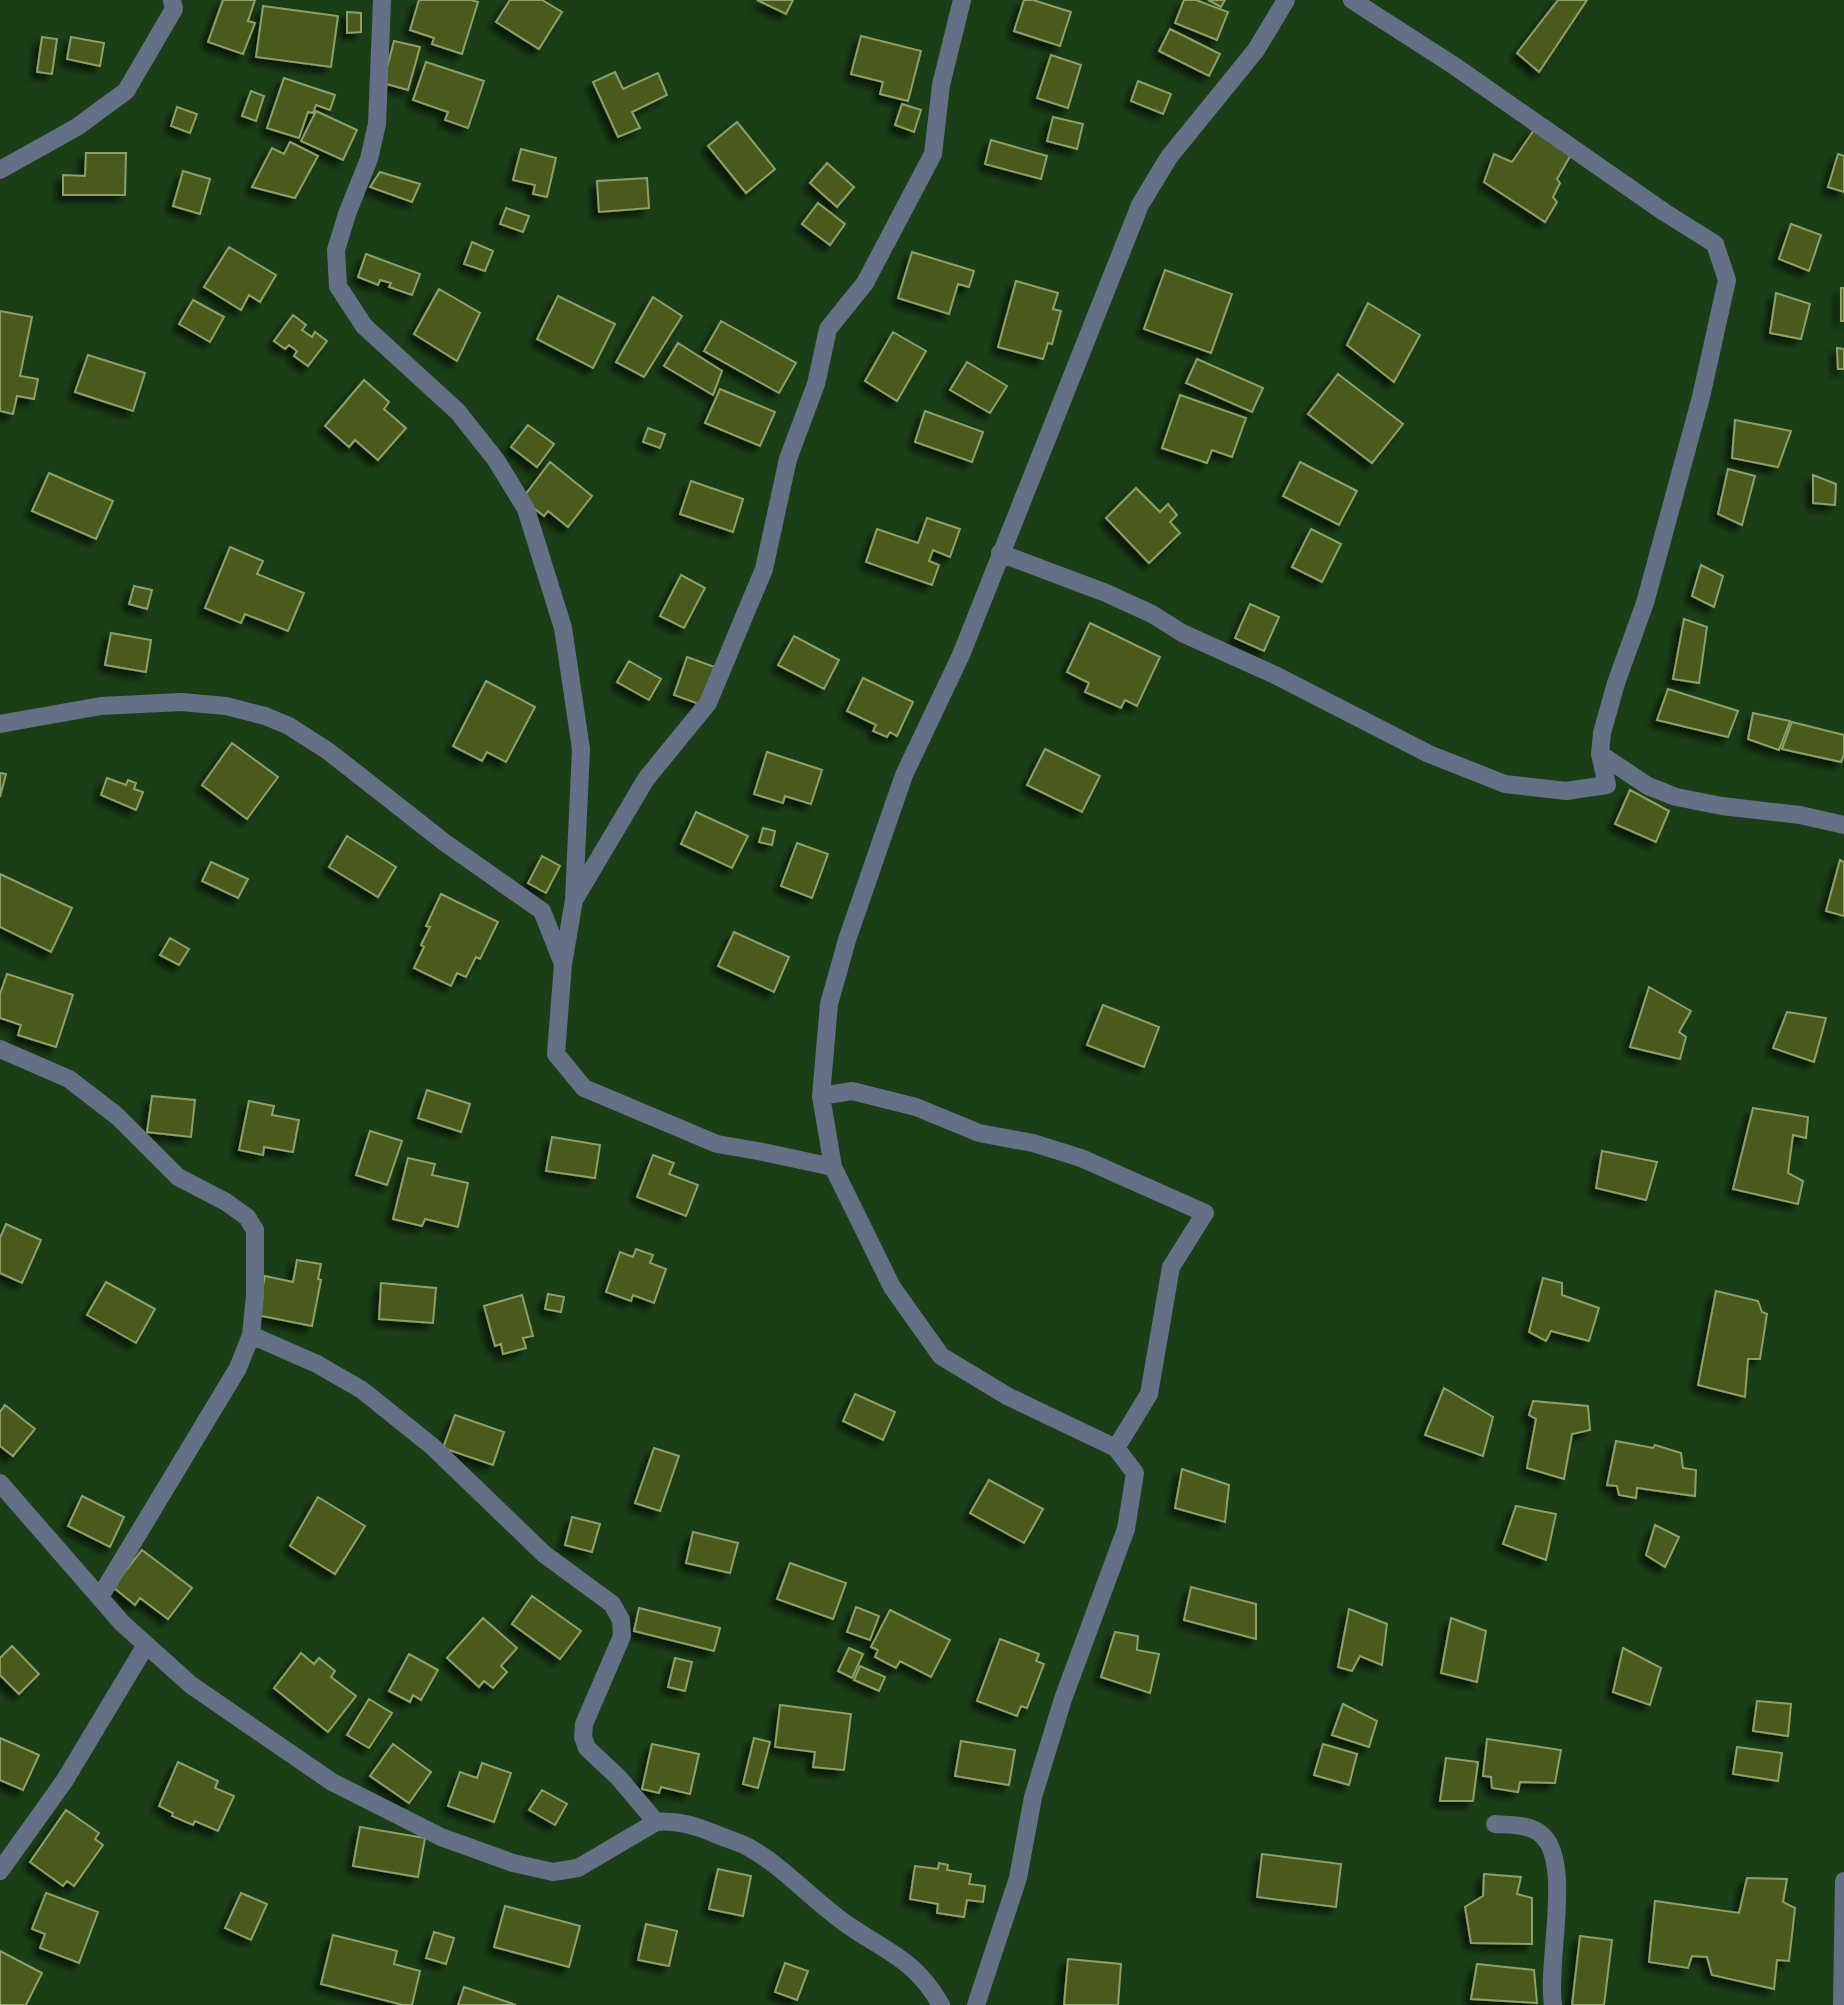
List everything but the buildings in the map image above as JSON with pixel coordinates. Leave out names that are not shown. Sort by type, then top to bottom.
[{"type":"street","points":[[0,170],[78,127],[126,91],[174,9],[172,0]]},
{"type":"street","points":[[382,0],[377,124],[369,159],[347,214],[337,250],[338,286],[364,326],[458,412],[496,460],[526,509],[564,628],[581,749],[574,900],[563,964],[556,1054],[584,1088],[717,1144],[833,1167]]},
{"type":"street","points":[[574,900],[646,779],[708,703],[764,569],[788,459],[816,384],[828,329],[865,283],[933,154],[941,85],[962,0]]},
{"type":"street","points":[[976,2005],[1018,1878],[1033,1797],[1063,1699],[1126,1529],[1135,1473],[1116,1448],[1009,1397],[941,1356],[892,1287],[833,1167],[821,1096],[829,1004],[847,940],[904,775],[961,655],[1140,205],[1169,157],[1255,50],[1286,0]]},
{"type":"street","points":[[1352,0],[1453,65],[1714,244],[1727,280],[1701,397],[1645,603],[1602,733],[1600,754],[1607,785]]},
{"type":"street","points":[[1000,553],[1106,593],[1152,614],[1182,633],[1277,676],[1429,754],[1505,784],[1566,791],[1607,785],[1648,786]]},
{"type":"street","points":[[0,724],[101,706],[181,702],[226,706],[265,716],[289,726],[328,751],[444,842],[542,911],[563,964]]},
{"type":"street","points":[[1600,754],[1648,786],[1676,797],[1722,806],[1800,815],[1844,825]]},
{"type":"street","points":[[0,1049],[69,1079],[117,1116],[178,1177],[226,1202],[247,1217],[255,1230],[255,1297],[251,1335],[238,1368],[100,1597]]},
{"type":"street","points":[[821,1096],[852,1091],[916,1107],[979,1133],[1033,1143],[1081,1158],[1205,1213],[1171,1267],[1149,1394],[1116,1448]]},
{"type":"street","points":[[251,1335],[317,1364],[362,1390],[433,1447],[544,1554],[612,1604],[621,1619],[622,1636],[584,1724],[583,1737],[587,1748],[618,1777],[656,1822]]},
{"type":"street","points":[[0,1483],[122,1623],[191,1685],[332,1782],[441,1837],[500,1859],[553,1872],[578,1868],[656,1822],[670,1820],[695,1826],[749,1848],[805,1889],[843,1922],[917,1970],[941,2005]]},
{"type":"street","points":[[0,1871],[65,1780],[146,1644]]},
{"type":"street","points":[[1495,1824],[1521,1826],[1540,1833],[1552,1848],[1557,1872],[1553,2005]]},
{"type":"street","points":[[1842,2005],[1844,1881]]}]
